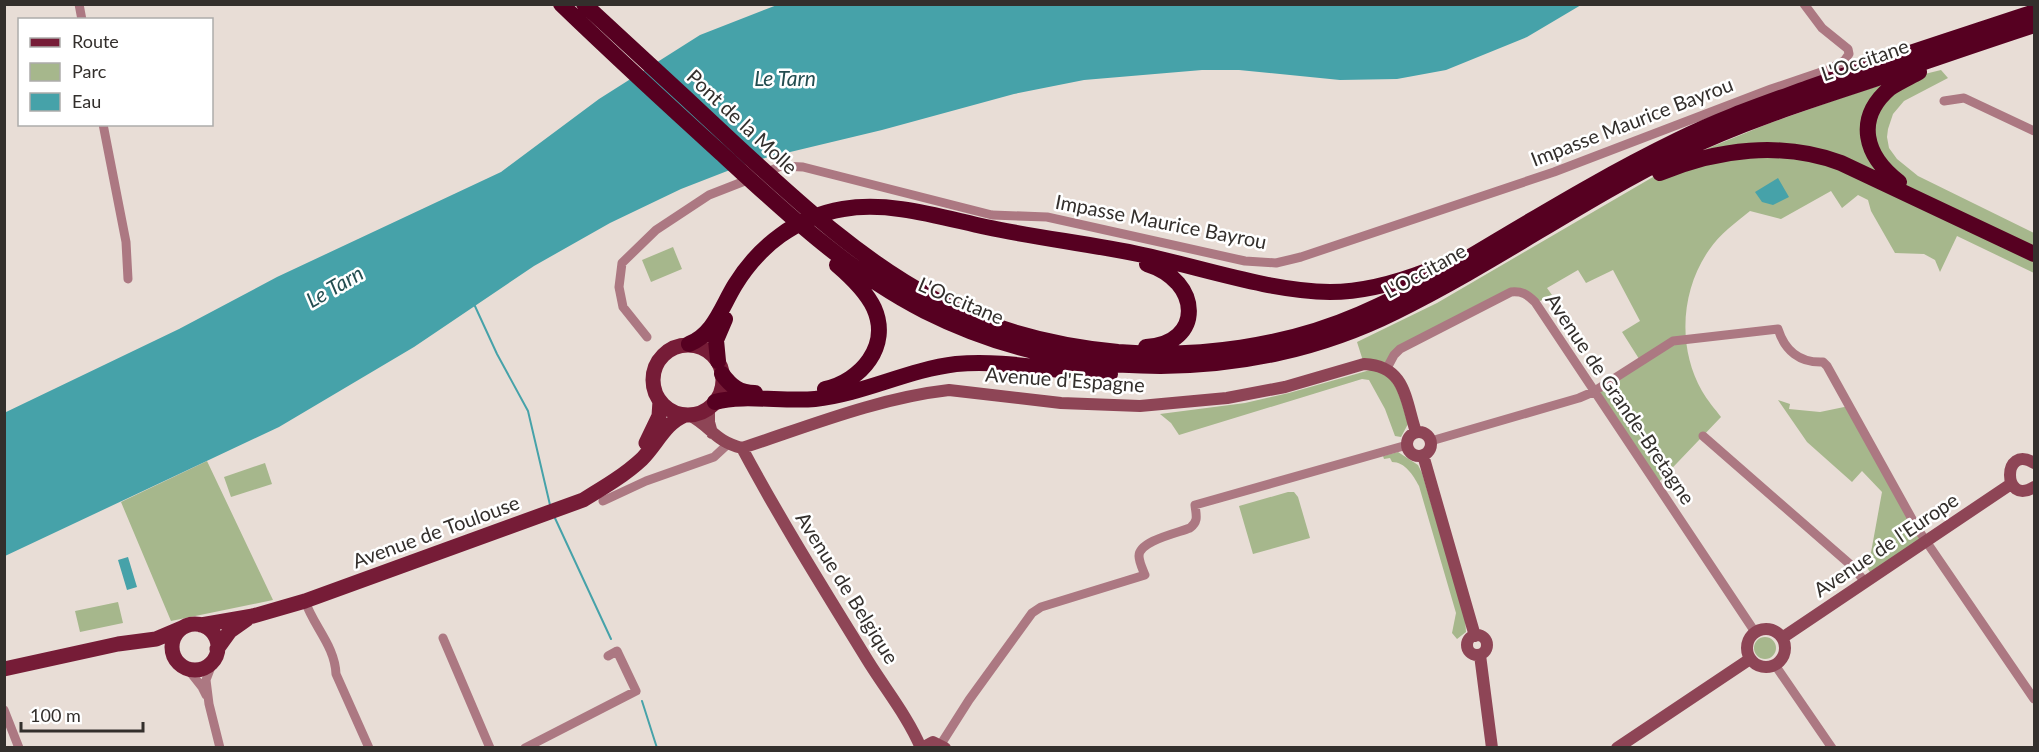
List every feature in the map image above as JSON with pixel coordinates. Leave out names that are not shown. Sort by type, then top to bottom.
[{"type":"highway","name":"Pont de la Molle","points":[[561,4],[817,244]]},
{"type":"highway","name":"Pont de la Molle","points":[[584,4],[797,201],[839,236]]},
{"type":"highway","name":"L'Occitane","points":[[839,236],[882,268],[941,303],[975,318],[1030,336],[1099,350],[1167,354],[1263,344],[1326,327],[1358,315],[1431,280],[1647,155],[1719,121],[1835,78],[2034,21]]},
{"type":"highway","name":"L'Occitane","points":[[817,244],[912,304],[971,332],[995,340],[1042,353],[1110,363],[1177,366],[1223,363],[1308,346],[1372,323],[1431,294],[1646,169],[1726,132],[2034,21]]},
{"type":"highway","points":[[2034,21],[1974,52],[1921,71],[1890,89],[1876,104],[1869,121],[1868,137],[1873,155],[1883,170],[1898,182],[2034,249]]},
{"type":"highway","points":[[1511,247],[1668,170],[1726,154],[1771,150],[1813,154],[1841,163],[2034,254]]},
{"type":"highway","points":[[689,344],[706,335],[744,271],[772,241],[805,220],[844,209],[884,207],[920,213],[1140,255],[1293,289],[1332,292],[1374,288],[1413,277],[1518,228]]},
{"type":"highway","points":[[817,244],[864,292],[874,310],[879,325],[876,347],[868,363],[842,385],[810,392],[748,393],[734,388],[720,368],[716,340],[720,328],[748,279],[765,258],[788,238],[808,225],[845,215],[883,214],[913,218],[1146,263],[1159,267],[1178,282],[1186,293],[1189,304],[1184,327],[1176,336],[1159,345],[1140,347],[1071,338],[1030,336]]},
{"type":"highway","points":[[712,405],[738,399],[795,400],[832,397],[914,373],[957,364],[1005,365],[1098,374],[1170,374],[1223,363]]},
{"type":"main road","points":[[689,344],[702,348],[720,368],[722,389],[712,405],[687,415],[671,411],[660,401],[652,383],[656,364],[667,351],[674,347],[689,344]]},
{"type":"main road","name":"Avenue de Toulouse","points":[[626,470],[656,424],[660,401]]},
{"type":"main road","name":"Avenue de Toulouse","points":[[201,625],[253,616],[305,601],[583,500],[604,488],[649,451],[672,422],[687,415]]},
{"type":"main road","name":"Avenue de Toulouse","points":[[216,654],[230,631],[253,616]]},
{"type":"main road","points":[[4,669],[132,642],[161,637],[194,624],[206,627],[215,636],[216,654],[205,667],[193,670],[152,646],[132,642]]},
{"type":"main road","points":[[181,664],[172,646],[177,632],[182,628]]},
{"type":"street","name":"Impasse Maurice Bayrou","points":[[646,337],[624,307],[620,287],[622,263],[656,230],[709,195],[781,166],[803,167],[992,216],[1047,217],[1245,261],[1276,263],[1301,257],[1554,172],[1830,69],[1844,61],[1849,54],[1848,49],[1822,28],[1804,4]]},
{"type":"street","points":[[1944,100],[1964,98],[2034,131]]},
{"type":"street","points":[[103,126],[126,242],[128,279]]},
{"type":"street","name":"Avenue de Grande-Bretagne","points":[[1387,368],[1394,355],[1400,350],[1510,292],[1519,291],[1528,295],[1535,302],[1755,632]]},
{"type":"street","points":[[1431,441],[1593,392],[1673,341],[1778,330],[1784,346],[1797,357],[1814,363],[1823,362],[1827,366],[1926,542],[2034,699]]},
{"type":"street","name":"Avenue d'Espagne","points":[[742,448],[893,400],[949,390],[1062,403],[1140,406],[1227,398],[1285,387],[1364,364],[1387,368]]},
{"type":"street","points":[[1387,368],[1397,377],[1416,432]]},
{"type":"street","points":[[712,405],[709,422],[712,433]]},
{"type":"street","points":[[687,415],[728,444],[742,448]]},
{"type":"street","points":[[1416,432],[1423,432],[1431,441],[1431,448],[1423,456],[1413,454],[1407,445],[1409,437],[1416,432]]},
{"type":"street","points":[[1703,436],[1852,566],[1865,582]]},
{"type":"street","points":[[603,501],[646,481],[714,457],[728,444]]},
{"type":"street","points":[[921,747],[933,742],[943,746],[969,700],[1032,613],[1041,607],[1145,575],[1139,555],[1142,547],[1190,528],[1197,519],[1195,505],[1407,445]]},
{"type":"street","name":"Avenue de Belgique","points":[[742,448],[766,493],[870,664],[915,733],[921,747]]},
{"type":"street","points":[[1423,456],[1474,636],[1468,640],[1468,649],[1474,655],[1480,655],[1492,747]]},
{"type":"street","points":[[2034,463],[2025,459],[2016,462],[2009,474],[2012,484],[2024,491],[2034,488]]},
{"type":"street","name":"Avenue de l'Europe","points":[[1782,638],[2012,484]]},
{"type":"street","points":[[305,601],[312,620],[325,638],[336,662],[336,674],[369,747]]},
{"type":"street","points":[[1767,629],[1782,638],[1783,656],[1775,665],[1764,667],[1750,659],[1747,647],[1755,632],[1767,629]]},
{"type":"street","points":[[443,638],[490,747]]},
{"type":"street","points":[[525,747],[636,691],[617,651],[608,656]]},
{"type":"street","points":[[216,654],[206,680],[209,704],[220,747]]},
{"type":"street","points":[[1617,747],[1750,659]]},
{"type":"street","points":[[181,664],[202,687],[209,704]]},
{"type":"street","points":[[1775,665],[1832,747]]},
{"type":"street","points":[[4,710],[8,728],[19,747]]},
{"type":"street","points":[[1492,734],[1498,747]]},
{"type":"green space","points":[[1941,70],[1948,78],[1904,101],[1893,114],[1887,137],[1889,148],[1897,159],[1918,176],[2034,233],[2034,273],[1957,236],[1940,272],[1935,260],[1924,254],[1895,253],[1871,211],[1868,200],[1858,195],[1842,208],[1831,191],[1781,219],[1750,211],[1713,244],[1700,266],[1688,301],[1686,338],[1694,374],[1702,391],[1721,417],[1656,485],[1593,392],[1641,362],[1622,332],[1640,321],[1613,270],[1586,283],[1578,270],[1547,288],[1552,295],[1540,301],[1519,291],[1400,349],[1387,368],[1364,364],[1357,342],[1437,303],[1689,156],[1770,123],[1841,98],[1884,84]]},
{"type":"green space","points":[[673,247],[682,269],[651,282],[642,260]]},
{"type":"green space","points":[[1370,370],[1386,376],[1397,389],[1408,424],[1401,437],[1395,436],[1385,409],[1369,380],[1362,379],[1179,435],[1171,423],[1160,414],[1245,403]]},
{"type":"green space","points":[[1778,400],[1790,404],[1789,409],[1820,412],[1849,406],[1926,542],[1873,577],[1868,569],[1882,492],[1862,471],[1852,482],[1807,442]]},
{"type":"green space","points":[[1398,452],[1418,465],[1422,473],[1465,617],[1466,632],[1457,639],[1452,633],[1456,613],[1419,486],[1405,467],[1392,462],[1390,458],[1384,459],[1383,456]]},
{"type":"green space","points":[[207,461],[273,600],[171,621],[121,502]]},
{"type":"green space","points":[[265,463],[272,484],[231,497],[224,477]]},
{"type":"green space","points":[[1294,492],[1298,497],[1310,538],[1253,554],[1239,506]]},
{"type":"green space","points":[[118,602],[123,623],[80,632],[75,611]]},
{"type":"green space","points":[[1765,637],[1773,640],[1776,648],[1773,656],[1765,659],[1757,656],[1754,648],[1757,640]]},
{"type":"water","name":"Le Tarn","points":[[777,5],[1581,5],[1527,37],[1446,70],[1397,79],[1340,80],[1239,70],[1202,70],[1084,80],[1014,94],[882,130],[753,161],[681,189],[610,223],[534,266],[414,347],[279,427],[5,556],[4,413],[179,329],[277,277],[501,172],[599,99],[700,35]]},
{"type":"water","points":[[1778,178],[1789,197],[1773,205],[1762,202],[1755,192]]},
{"type":"water","points":[[128,557],[137,587],[127,590],[118,560]]},
{"type":"waterway","points":[[474,304],[497,354],[528,411],[550,505]]},
{"type":"waterway","points":[[554,516],[611,639]]},
{"type":"waterway","points":[[642,701],[657,748]]}]
